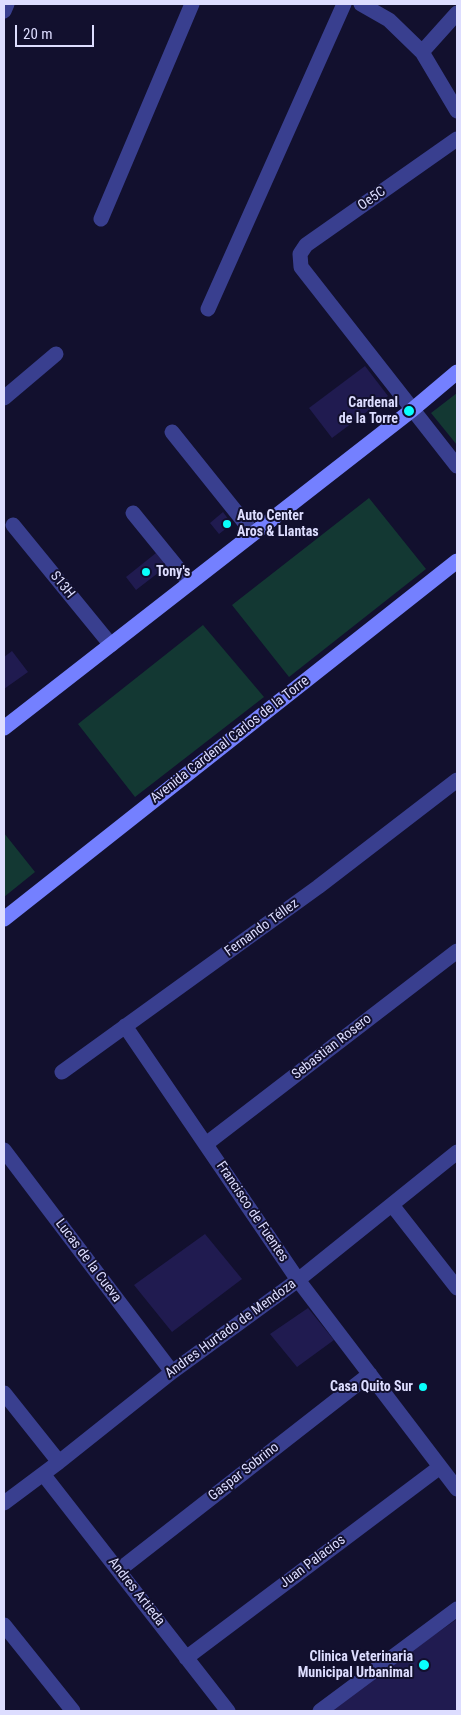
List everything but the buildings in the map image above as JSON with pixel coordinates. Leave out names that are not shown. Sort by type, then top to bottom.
[{"type":"street","points":[[4,11],[7,4]]},
{"type":"street","points":[[101,219],[192,4]]},
{"type":"street","points":[[208,309],[344,4]]},
{"type":"street","points":[[361,4],[389,20],[422,52],[457,112]]},
{"type":"street","points":[[422,52],[457,13]]},
{"type":"street","name":"Oe5C","points":[[412,410],[301,268],[300,254],[306,245],[457,139]]},
{"type":"street","points":[[4,398],[56,354]]},
{"type":"street","points":[[4,728],[412,410],[457,372]]},
{"type":"street","points":[[412,410],[457,466]]},
{"type":"street","points":[[172,432],[253,533]]},
{"type":"street","points":[[133,513],[190,583]]},
{"type":"street","name":"S13H","points":[[13,526],[111,645]]},
{"type":"street","name":"Avenida Cardenal Carlos de la Torre","points":[[4,918],[457,561]]},
{"type":"street","name":"Fernando Téllez","points":[[62,1072],[318,888],[457,780]]},
{"type":"street","name":"Sebastian Rosero","points":[[206,1144],[457,951]]},
{"type":"street","name":"Francisco de Fuentes","points":[[124,1026],[298,1280],[457,1489]]},
{"type":"street","name":"Lucas de la Cueva","points":[[4,1150],[172,1372]]},
{"type":"street","name":"Andres Hurtado de Mendoza","points":[[4,1503],[60,1462],[172,1372],[298,1280],[457,1152]]},
{"type":"street","points":[[392,1205],[457,1288]]},
{"type":"street","name":"Gaspar Sobrino","points":[[118,1570],[370,1374]]},
{"type":"street","points":[[4,1394],[60,1462]]},
{"type":"street","name":"Juan Palacios","points":[[186,1658],[440,1467]]},
{"type":"street","name":"Andres Artieda","points":[[44,1474],[228,1711]]},
{"type":"street","points":[[320,1711],[457,1609]]},
{"type":"street","points":[[4,1625],[73,1711]]},
{"type":"green space","points":[[457,393],[457,445],[431,413]]},
{"type":"green space","points":[[369,498],[426,569],[289,677],[232,605]]},
{"type":"green space","points":[[203,625],[264,697],[135,797],[78,724]]},
{"type":"green space","points":[[4,833],[35,872],[4,897]]},
{"type":"place","name":"Cardenal de la Torre","points":[[409,411]]},
{"type":"place","name":"Auto Center Aros & Llantas","points":[[227,524]]},
{"type":"place","name":"Tony's","points":[[146,572]]},
{"type":"place","name":"Casa Quito Sur","points":[[423,1387]]},
{"type":"place","name":"Clinica Veterinaria Municipal Urbanimal","points":[[424,1665]]}]
